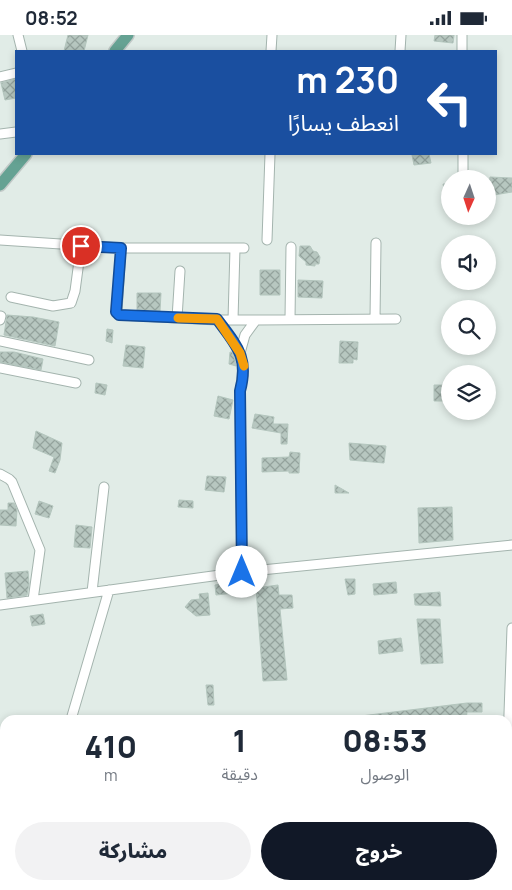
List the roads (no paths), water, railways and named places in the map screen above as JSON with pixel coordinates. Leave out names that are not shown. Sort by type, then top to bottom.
[{"type":"main road","points":[[116,50],[128,35]]},
{"type":"main road","points":[[2,180],[25,155]]},
{"type":"street","points":[[18,35],[22,50]]},
{"type":"street","points":[[272,35],[272,50]]},
{"type":"street","points":[[400,50],[401,35]]},
{"type":"street","points":[[462,35],[462,50]]},
{"type":"street","points":[[0,77],[15,73]]},
{"type":"street","points":[[0,134],[15,131]]},
{"type":"street","points":[[267,239],[270,155]]},
{"type":"street","points":[[463,155],[463,170]]},
{"type":"street","points":[[0,240],[121,248],[240,248],[233,320]]},
{"type":"street","points":[[374,319],[376,243]]},
{"type":"street","points":[[11,297],[53,306],[71,303],[75,291],[81,246]]},
{"type":"street","points":[[290,319],[291,247]]},
{"type":"street","points":[[121,248],[116,312],[122,316],[233,320],[396,319]]},
{"type":"street","points":[[177,318],[180,271]]},
{"type":"street","points":[[0,320],[1,316]]},
{"type":"street","points":[[217,319],[240,353],[244,365],[244,377],[240,391],[242,572]]},
{"type":"street","points":[[240,353],[245,335],[256,320]]},
{"type":"street","points":[[0,341],[89,360]]},
{"type":"street","points":[[0,368],[76,383]]},
{"type":"street","points":[[0,474],[12,482],[40,550],[33,600]]},
{"type":"street","points":[[92,593],[104,487]]},
{"type":"street","points":[[0,605],[242,572],[512,545]]},
{"type":"street","points":[[72,715],[109,590]]},
{"type":"street","points":[[509,715],[512,628]]}]
